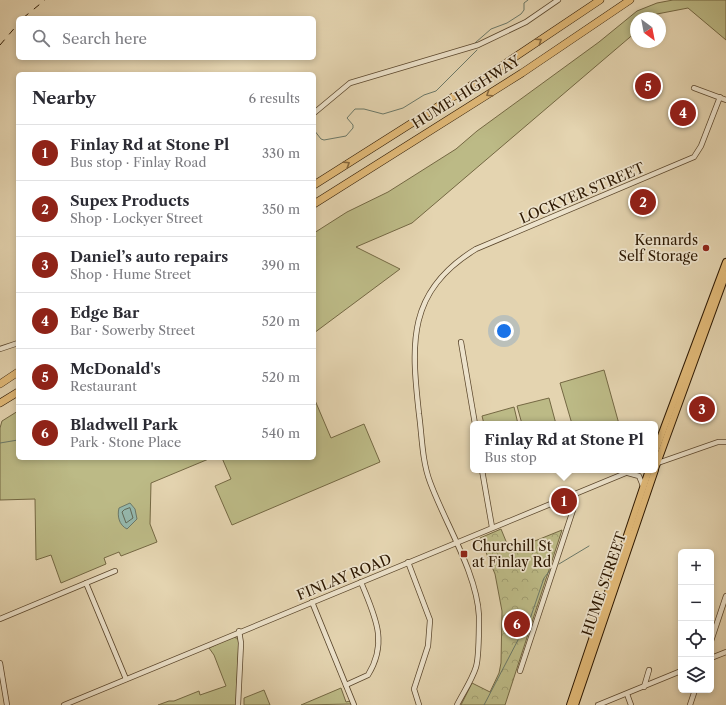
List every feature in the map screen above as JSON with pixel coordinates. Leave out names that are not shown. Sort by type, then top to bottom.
[{"type":"highway","name":"HUME HIGHWAY","points":[[316,184],[494,71],[600,0]]},
{"type":"highway","name":"HUME HIGHWAY","points":[[316,203],[522,73],[616,11],[630,0]]},
{"type":"highway","points":[[616,11],[636,0]]},
{"type":"highway","points":[[1,383],[16,373]]},
{"type":"highway","points":[[2,402],[16,393]]},
{"type":"main road","points":[[658,444],[726,262]]},
{"type":"main road","name":"HUME STREET","points":[[658,459],[726,274]]},
{"type":"main road","name":"HUME STREET","points":[[570,705],[648,473]]},
{"type":"main road","name":"HUME STREET","points":[[576,705],[653,473]]},
{"type":"street","points":[[316,111],[350,83],[478,45],[520,25],[558,0]]},
{"type":"street","points":[[694,88],[726,100]]},
{"type":"street","name":"LOCKYER STREET","points":[[457,705],[476,667],[479,616],[471,580],[426,469],[413,353],[416,330],[424,304],[439,280],[456,263],[476,249],[694,156],[701,146],[720,97]]},
{"type":"street","points":[[461,342],[474,421]]},
{"type":"street","points":[[0,349],[16,344]]},
{"type":"street","points":[[658,466],[718,442],[726,442]]},
{"type":"street","points":[[483,473],[492,527]]},
{"type":"street","points":[[624,473],[633,473],[639,476],[644,488]]},
{"type":"street","name":"FINLAY ROAD","points":[[64,705],[624,473]]},
{"type":"street","points":[[520,671],[575,504],[574,494]]},
{"type":"street","points":[[408,562],[430,617],[428,646],[414,689],[419,705]]},
{"type":"street","points":[[0,619],[115,571]]},
{"type":"street","points":[[346,685],[368,675],[378,646],[378,624],[361,582]]},
{"type":"street","points":[[86,583],[126,679]]},
{"type":"street","points":[[714,632],[726,596]]},
{"type":"street","points":[[312,602],[354,705]]},
{"type":"street","points":[[238,705],[241,643],[239,632]]},
{"type":"street","points":[[714,657],[726,652]]},
{"type":"street","points":[[0,663],[8,705]]},
{"type":"street","points":[[644,687],[649,670]]},
{"type":"street","points":[[598,705],[678,672]]},
{"type":"street","points":[[690,705],[694,693]]},
{"type":"street","points":[[627,694],[631,705]]},
{"type":"green space","points":[[673,0],[726,0],[726,40],[688,8],[666,12],[636,12],[657,3]]},
{"type":"green space","points":[[630,17],[630,37],[412,223],[356,247],[400,269],[316,332],[316,232],[347,212],[388,192],[456,149],[477,131],[599,42]]},
{"type":"green space","points":[[604,370],[618,421],[571,421],[560,383]]},
{"type":"green space","points":[[549,398],[555,421],[521,421],[517,406]]},
{"type":"green space","points":[[316,403],[331,438],[364,424],[380,462],[232,525],[215,486],[231,479],[223,460],[316,460]]},
{"type":"green space","points":[[514,407],[517,421],[483,421],[482,416]]},
{"type":"green space","points":[[16,412],[16,460],[206,460],[151,483],[150,524],[157,542],[121,556],[119,552],[104,558],[106,564],[61,583],[51,555],[36,560],[35,499],[0,500],[0,428],[2,421]]},
{"type":"green space","points":[[501,529],[510,551],[562,530],[505,705],[461,705],[472,683],[490,692],[499,673],[501,663],[502,611],[495,574],[480,538]]},
{"type":"green space","points":[[232,637],[237,638],[239,641],[236,705],[158,705],[169,701],[174,701],[199,691],[200,695],[226,686],[214,655],[209,648]]},
{"type":"green space","points":[[341,688],[346,702],[350,701],[351,704],[301,705]]},
{"type":"green space","points":[[264,690],[270,705],[244,705],[244,698]]},
{"type":"water","points":[[130,503],[135,509],[137,519],[127,529],[120,523],[118,511],[119,508]]},
{"type":"waterway","points":[[475,43],[491,29],[507,23],[521,14],[524,10],[524,3],[528,0]]},
{"type":"waterway","points":[[316,133],[321,139],[324,140],[346,136],[353,128],[353,125],[347,118],[355,109],[364,109],[383,114],[403,108],[424,95],[436,91],[477,50]]},
{"type":"waterway","points":[[0,443],[16,440]]},
{"type":"waterway","points":[[559,564],[589,546]]},
{"type":"waterway","points":[[520,636],[530,619],[544,578],[551,569]]},
{"type":"waterway","points":[[484,705],[518,640]]},
{"type":"railway","points":[[25,16],[45,0]]},
{"type":"railway","points":[[0,45],[16,26]]},
{"type":"place","name":"McDonald's","points":[[648,86]]},
{"type":"place","name":"Edge Bar","points":[[683,113]]},
{"type":"place","name":"Supex Products","points":[[643,202]]},
{"type":"place","name":"Kennards Self Storage","points":[[706,248]]},
{"type":"place","name":"Daniel’s auto repairs","points":[[702,409]]},
{"type":"place","name":"Finlay Rd at Stone Pl","points":[[564,501]]},
{"type":"place","name":"Churchill St at Finlay Rd","points":[[464,554]]},
{"type":"place","name":"Bladwell Park","points":[[517,624]]}]
